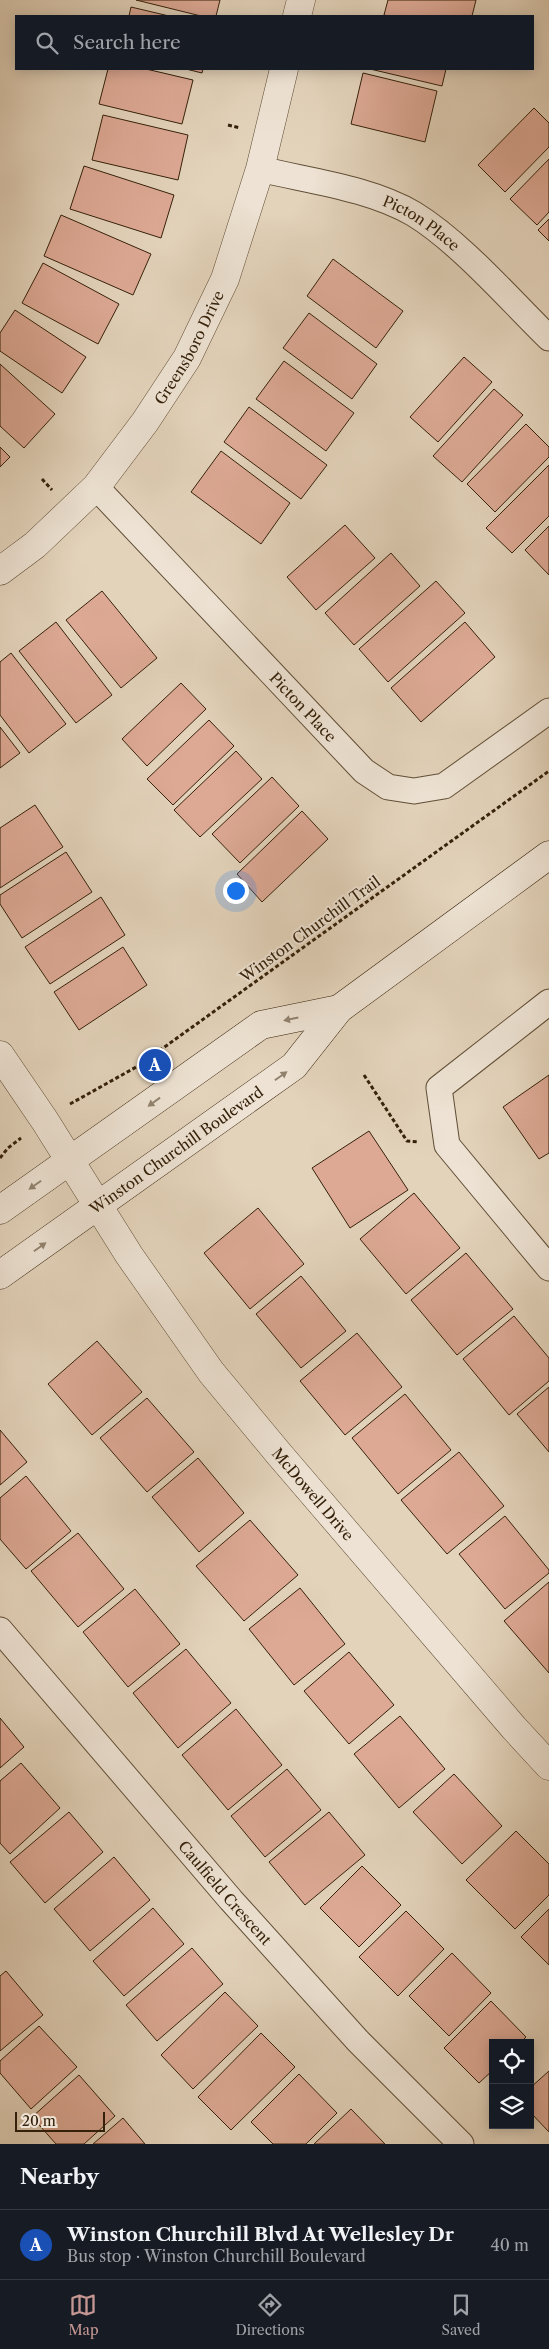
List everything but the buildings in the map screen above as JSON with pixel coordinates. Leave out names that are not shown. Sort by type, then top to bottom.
[{"type":"street","points":[[297,15],[301,0]]},
{"type":"street","name":"Greensboro Drive","points":[[0,571],[35,545],[96,487],[145,422],[187,358],[226,279],[260,169],[284,70]]},
{"type":"street","name":"Picton Place","points":[[260,169],[372,195],[413,214],[451,242],[549,338]]},
{"type":"street","name":"Picton Place","points":[[96,487],[364,772],[388,787],[414,791],[444,786],[549,711]]},
{"type":"street","name":"Winston Churchill Boulevard","points":[[0,1275],[294,1066],[339,1009],[549,856]]},
{"type":"street","points":[[549,1002],[439,1088],[447,1145],[549,1268]]},
{"type":"street","name":"Winston Churchill Boulevard","points":[[0,1210],[261,1026],[339,1009]]},
{"type":"street","name":"McDowell Drive","points":[[0,1054],[134,1262],[211,1372],[514,1728],[549,1766]]},
{"type":"street","name":"Caulfield Crescent","points":[[0,1630],[238,1908],[358,2041],[461,2144]]},
{"type":"path","points":[[228,126],[246,129]]},
{"type":"path","points":[[42,479],[55,493]]},
{"type":"path","name":"Winston Churchill Trail","points":[[80,1098],[138,1066],[549,771]]},
{"type":"path","points":[[364,1075],[407,1141],[447,1145]]},
{"type":"path","points":[[0,1158],[8,1148]]},
{"type":"place","name":"Winston Churchill Blvd At Wellesley Dr","points":[[155,1065]]}]
